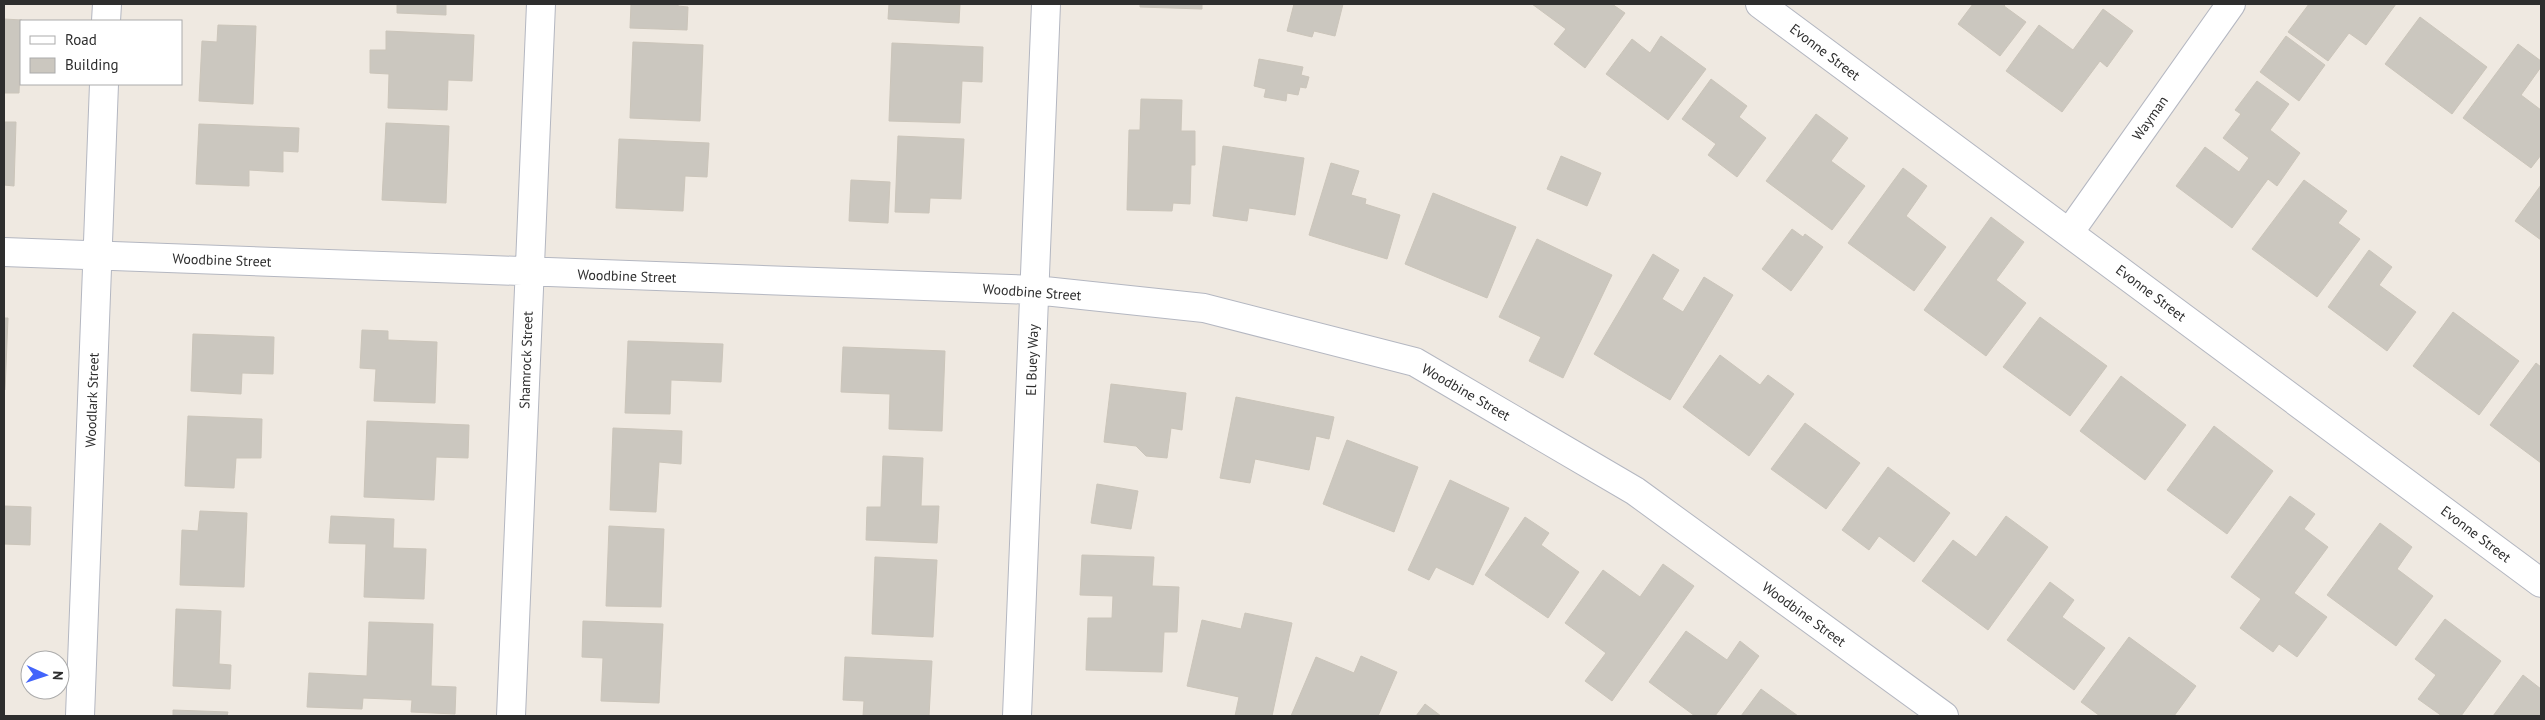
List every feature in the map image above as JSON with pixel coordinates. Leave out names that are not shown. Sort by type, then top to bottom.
[{"type":"street","points":[[106,20],[107,4]]},
{"type":"street","name":"Shamrock Street","points":[[511,716],[541,4]]},
{"type":"street","name":"El Buey Way","points":[[1017,716],[1046,4]]},
{"type":"street","name":"Evonne Street","points":[[1760,4],[2541,583]]},
{"type":"street","name":"Wayman","points":[[2069,233],[2230,4]]},
{"type":"street","name":"Woodlark Street","points":[[80,716],[104,85]]},
{"type":"street","name":"Woodbine Street","points":[[4,252],[530,273],[1035,290],[1204,308],[1415,362],[1635,491],[1944,716]]},
{"type":"building","points":[[397,4],[446,4],[446,15],[397,13]]},
{"type":"building","points":[[631,4],[678,4],[678,6],[688,7],[687,30],[630,28]]},
{"type":"building","points":[[889,4],[960,4],[959,23],[888,19]]},
{"type":"building","points":[[1140,4],[1202,4],[1202,9],[1140,7]]},
{"type":"building","points":[[1294,4],[1343,4],[1335,36],[1314,31],[1312,37],[1287,31]]},
{"type":"building","points":[[1532,4],[1612,4],[1625,13],[1585,68],[1554,44],[1566,29]]},
{"type":"building","points":[[1973,4],[2006,4],[2004,6],[2026,22],[2000,56],[1958,24]]},
{"type":"building","points":[[2309,4],[2396,4],[2366,45],[2349,33],[2328,61],[2288,32]]},
{"type":"building","points":[[2103,9],[2133,31],[2107,67],[2100,61],[2062,112],[2006,71],[2039,25],[2073,50]]},
{"type":"building","points":[[2420,17],[2487,67],[2452,114],[2385,64]]},
{"type":"building","points":[[4,19],[22,20],[20,20],[19,93],[4,93]]},
{"type":"building","points":[[218,25],[256,26],[253,104],[199,101],[202,41],[217,42]]},
{"type":"building","points":[[386,31],[474,35],[472,81],[448,80],[447,110],[388,108],[389,74],[370,73],[370,50],[386,50]]},
{"type":"building","points":[[1661,36],[1706,69],[1668,120],[1606,74],[1632,39],[1650,53]]},
{"type":"building","points":[[2286,36],[2325,65],[2299,101],[2260,72]]},
{"type":"building","points":[[633,42],[703,45],[700,121],[630,118]]},
{"type":"building","points":[[892,43],[983,47],[982,82],[962,81],[960,123],[889,121]]},
{"type":"building","points":[[2518,44],[2541,61],[2541,67],[2521,95],[2541,110],[2541,155],[2531,168],[2463,118]]},
{"type":"building","points":[[1259,59],[1303,67],[1301,75],[1309,77],[1306,88],[1300,87],[1298,95],[1287,93],[1286,101],[1264,97],[1266,89],[1254,86]]},
{"type":"building","points":[[1711,79],[1747,106],[1739,117],[1766,138],[1737,177],[1708,155],[1716,144],[1682,119]]},
{"type":"building","points":[[2257,81],[2289,104],[2270,130],[2300,153],[2277,186],[2268,179],[2232,228],[2176,186],[2205,147],[2239,172],[2249,158],[2223,138],[2241,114],[2235,110]]},
{"type":"building","points":[[1141,99],[1182,100],[1181,131],[1195,131],[1195,165],[1191,165],[1190,204],[1173,203],[1172,211],[1127,210],[1129,130],[1140,130]]},
{"type":"building","points":[[1816,114],[1848,138],[1831,161],[1865,186],[1832,230],[1766,181]]},
{"type":"building","points":[[4,122],[16,122],[14,186],[4,185]]},
{"type":"building","points":[[386,123],[449,126],[446,203],[382,200]]},
{"type":"building","points":[[199,124],[299,128],[298,152],[283,151],[283,172],[249,170],[249,186],[196,184]]},
{"type":"building","points":[[898,136],[964,139],[961,199],[930,198],[929,213],[895,212]]},
{"type":"building","points":[[619,139],[709,143],[707,177],[685,176],[683,211],[616,208]]},
{"type":"building","points":[[1223,146],[1304,158],[1295,215],[1249,208],[1247,221],[1213,216]]},
{"type":"building","points":[[1561,156],[1601,173],[1587,206],[1547,189]]},
{"type":"building","points":[[1331,163],[1359,171],[1351,195],[1366,199],[1365,204],[1400,215],[1387,259],[1309,235]]},
{"type":"building","points":[[1903,168],[1927,186],[1906,216],[1946,247],[1914,291],[1848,243]]},
{"type":"building","points":[[851,180],[890,182],[888,223],[849,221]]},
{"type":"building","points":[[2304,180],[2347,211],[2338,223],[2360,239],[2317,297],[2252,249]]},
{"type":"building","points":[[2541,185],[2541,240],[2515,221]]},
{"type":"building","points":[[1433,193],[1516,227],[1487,298],[1405,264]]},
{"type":"building","points":[[1991,217],[2024,242],[1996,280],[2026,303],[1986,356],[1924,310]]},
{"type":"building","points":[[1792,229],[1803,237],[1805,234],[1823,247],[1791,291],[1762,269]]},
{"type":"building","points":[[1537,239],[1612,275],[1563,378],[1529,361],[1541,337],[1499,317]]},
{"type":"building","points":[[2369,250],[2392,267],[2379,285],[2416,312],[2387,351],[2328,307]]},
{"type":"building","points":[[1653,254],[1679,270],[1662,299],[1683,312],[1704,277],[1733,295],[1670,400],[1594,354]]},
{"type":"building","points":[[2453,312],[2519,361],[2479,415],[2413,366]]},
{"type":"building","points":[[2040,317],[2107,366],[2070,416],[2003,367]]},
{"type":"building","points":[[4,318],[8,318],[5,390],[4,390]]},
{"type":"building","points":[[362,330],[388,331],[388,340],[437,342],[435,403],[374,401],[376,369],[360,368]]},
{"type":"building","points":[[193,334],[274,337],[273,374],[242,373],[241,394],[191,391]]},
{"type":"building","points":[[628,341],[723,344],[721,382],[671,380],[670,414],[625,413]]},
{"type":"building","points":[[843,347],[945,351],[942,431],[889,429],[890,394],[841,392]]},
{"type":"building","points":[[1720,355],[1760,385],[1768,375],[1794,394],[1749,456],[1683,407]]},
{"type":"building","points":[[2536,363],[2541,367],[2541,463],[2490,425]]},
{"type":"building","points":[[2121,376],[2186,425],[2145,480],[2080,431]]},
{"type":"building","points":[[1111,384],[1186,393],[1182,430],[1171,428],[1167,458],[1146,456],[1136,446],[1104,442]]},
{"type":"building","points":[[1236,397],[1334,417],[1329,439],[1316,436],[1309,470],[1255,459],[1250,483],[1220,478]]},
{"type":"building","points":[[188,416],[262,419],[261,458],[236,458],[234,488],[185,486]]},
{"type":"building","points":[[367,421],[469,425],[468,458],[436,457],[434,500],[364,497]]},
{"type":"building","points":[[1805,423],[1860,463],[1826,509],[1771,469]]},
{"type":"building","points":[[2214,426],[2273,471],[2227,534],[2167,490]]},
{"type":"building","points":[[613,428],[682,431],[681,464],[659,462],[656,512],[610,510]]},
{"type":"building","points":[[1347,440],[1418,467],[1394,532],[1323,504]]},
{"type":"building","points":[[883,456],[923,458],[921,506],[939,506],[937,543],[866,540],[867,507],[881,507]]},
{"type":"building","points":[[1888,467],[1950,513],[1914,562],[1879,536],[1869,550],[1842,530]]},
{"type":"building","points":[[1450,480],[1509,508],[1473,585],[1436,567],[1429,580],[1408,570]]},
{"type":"building","points":[[1097,484],[1138,491],[1131,529],[1091,523]]},
{"type":"building","points":[[2290,496],[2315,514],[2304,529],[2328,547],[2294,593],[2327,617],[2297,657],[2279,644],[2273,652],[2240,628],[2261,599],[2231,577]]},
{"type":"building","points":[[4,506],[31,507],[30,545],[4,544]]},
{"type":"building","points":[[200,511],[247,513],[244,587],[180,585],[182,530],[198,531]]},
{"type":"building","points":[[331,516],[394,519],[393,548],[426,549],[424,599],[364,597],[366,544],[329,543]]},
{"type":"building","points":[[2006,516],[2048,547],[1988,630],[1922,581],[1953,540],[1976,557]]},
{"type":"building","points":[[1525,517],[1549,533],[1541,545],[1579,572],[1548,618],[1485,575]]},
{"type":"building","points":[[2380,523],[2412,547],[2397,569],[2433,596],[2396,646],[2327,595]]},
{"type":"building","points":[[609,526],[664,529],[661,607],[606,606]]},
{"type":"building","points":[[1082,555],[1154,557],[1152,586],[1179,587],[1177,632],[1164,632],[1162,672],[1086,670],[1088,618],[1112,618],[1113,596],[1080,595]]},
{"type":"building","points":[[875,557],[937,560],[933,637],[872,634]]},
{"type":"building","points":[[1663,564],[1694,586],[1612,701],[1585,681],[1606,653],[1565,623],[1603,570],[1640,597]]},
{"type":"building","points":[[2050,582],[2074,600],[2062,617],[2105,648],[2074,690],[2007,640]]},
{"type":"building","points":[[176,609],[221,611],[219,664],[231,665],[230,689],[173,686]]},
{"type":"building","points":[[1245,613],[1292,623],[1272,716],[1235,716],[1239,697],[1187,686],[1202,620],[1241,629]]},
{"type":"building","points":[[2445,619],[2501,661],[2461,716],[2442,716],[2418,699],[2436,675],[2415,659]]},
{"type":"building","points":[[583,621],[663,624],[659,703],[601,701],[603,658],[582,657]]},
{"type":"building","points":[[369,622],[433,624],[431,686],[456,687],[455,714],[411,712],[412,700],[363,698],[362,709],[307,707],[309,673],[367,676]]},
{"type":"building","points":[[1686,631],[1727,660],[1740,641],[1759,656],[1715,716],[1695,716],[1649,682]]},
{"type":"building","points":[[2129,637],[2196,686],[2174,716],[2100,716],[2081,702]]},
{"type":"building","points":[[1361,656],[1397,672],[1378,716],[1291,716],[1316,657],[1354,673]]},
{"type":"building","points":[[845,657],[932,661],[929,716],[863,716],[864,701],[843,700]]},
{"type":"building","points":[[2523,675],[2541,689],[2541,716],[2493,716]]},
{"type":"building","points":[[1761,689],[1798,716],[1741,716]]},
{"type":"building","points":[[1425,704],[1441,716],[1416,716]]},
{"type":"building","points":[[173,710],[228,712],[227,716],[173,716]]}]
